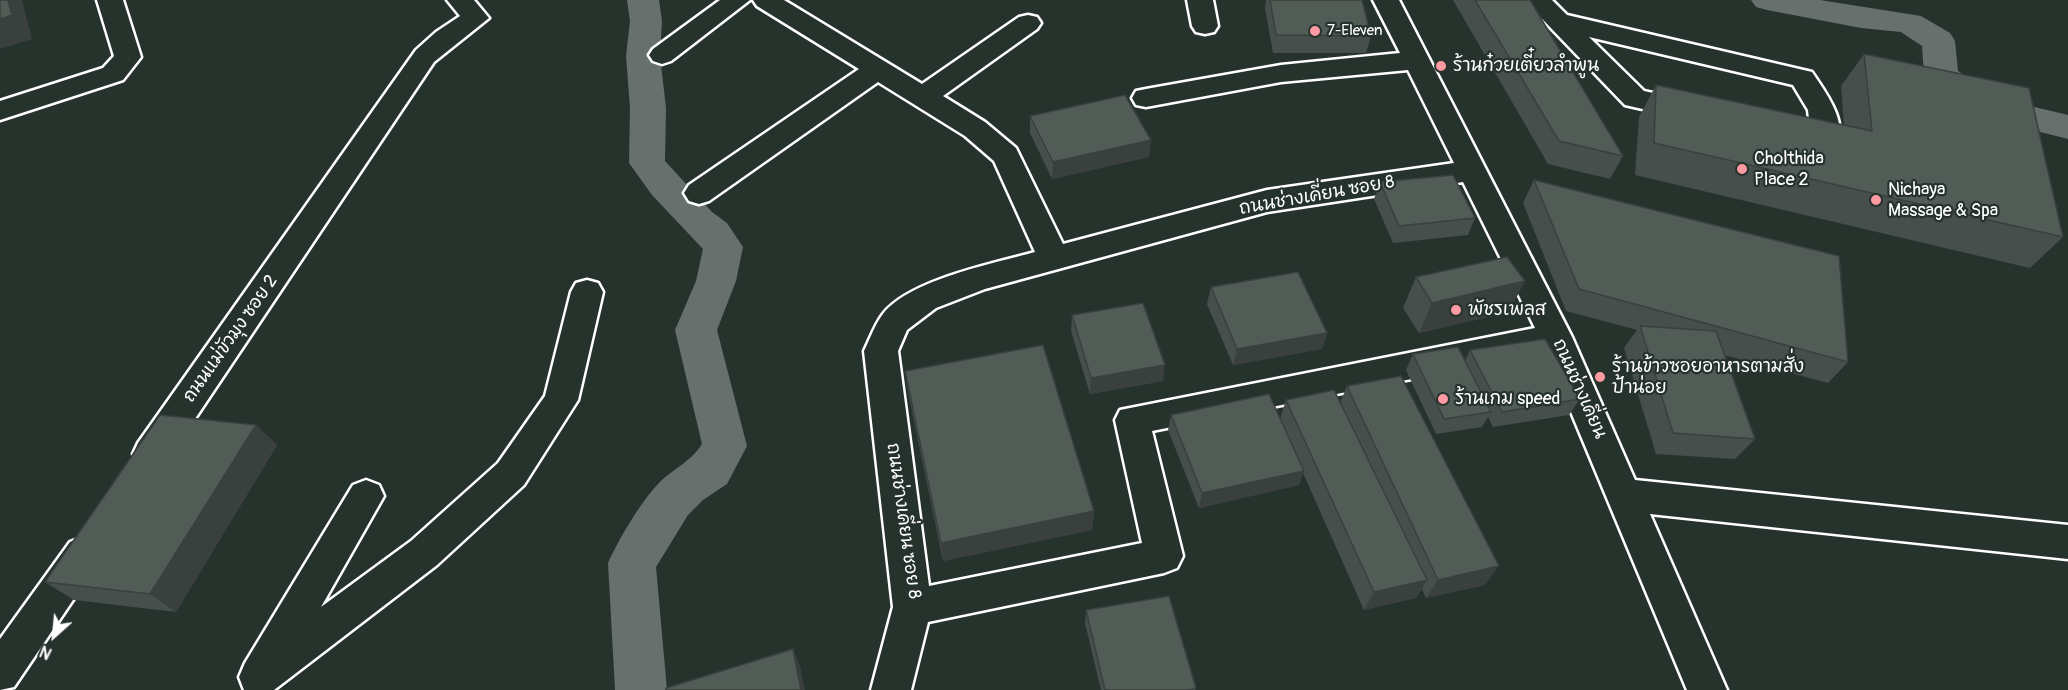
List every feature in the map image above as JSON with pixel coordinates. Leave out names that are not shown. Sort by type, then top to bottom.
[{"type":"street","points":[[0,111],[113,74],[128,57],[110,0]]},
{"type":"street","points":[[662,55],[737,0]]},
{"type":"street","points":[[766,0],[975,129],[1006,155],[1054,259]]},
{"type":"street","points":[[1200,0],[1205,26]]},
{"type":"street","name":"ถนนช่างเคี่ยน","points":[[1386,0],[1556,337],[1626,495],[1707,690]]},
{"type":"street","points":[[1538,0],[1635,98],[1713,116]]},
{"type":"street","name":"ถนนแม่ขัวมุง ซอย 2","points":[[135,478],[425,56],[445,38],[468,9]]},
{"type":"street","points":[[1557,21],[1802,78],[1822,110],[1825,141],[1780,131]]},
{"type":"street","points":[[923,97],[1028,23]]},
{"type":"street","points":[[1146,98],[1234,79],[1289,71],[1345,64],[1417,61]]},
{"type":"street","points":[[699,193],[878,69]]},
{"type":"street","name":"ถนนช่างเคี่ยน ซอย 8","points":[[1474,171],[1267,201],[978,279],[925,299],[895,322],[881,351],[912,607],[1164,556],[1132,420],[1556,337]]},
{"type":"street","points":[[254,683],[424,553],[511,474],[561,400],[587,292]]},
{"type":"street","points":[[1626,495],[2068,543]]},
{"type":"street","points":[[254,683],[366,496]]},
{"type":"street","points":[[0,673],[101,527]]},
{"type":"street","points":[[891,690],[912,607]]},
{"type":"building","points":[[0,0],[8,0],[12,15],[0,19]]},
{"type":"building","points":[[1270,0],[1362,0],[1371,36],[1276,35]]},
{"type":"building","points":[[1475,0],[1530,0],[1623,156],[1559,141]]},
{"type":"building","points":[[1864,54],[2029,88],[2063,237],[1654,143],[1656,85],[1872,131]]},
{"type":"building","points":[[1125,95],[1151,140],[1053,162],[1030,116]]},
{"type":"building","points":[[1453,175],[1475,218],[1399,226],[1380,182]]},
{"type":"building","points":[[1534,180],[1839,256],[1848,362],[1579,289]]},
{"type":"building","points":[[1507,257],[1525,281],[1432,303],[1416,277]]},
{"type":"building","points":[[1298,272],[1327,333],[1237,349],[1211,287]]},
{"type":"building","points":[[1143,303],[1165,365],[1091,378],[1072,315]]},
{"type":"building","points":[[1640,326],[1716,331],[1755,439],[1673,433]]},
{"type":"building","points":[[1545,339],[1580,399],[1502,412],[1470,350]]},
{"type":"building","points":[[1043,345],[1094,511],[941,543],[905,371]]},
{"type":"building","points":[[1458,347],[1491,412],[1444,419],[1413,354]]},
{"type":"building","points":[[1401,376],[1499,566],[1438,580],[1347,386]]},
{"type":"building","points":[[1334,390],[1427,580],[1374,592],[1286,400]]},
{"type":"building","points":[[1269,394],[1304,471],[1202,493],[1171,415]]},
{"type":"building","points":[[160,415],[256,425],[150,594],[45,582]]},
{"type":"building","points":[[1169,596],[1196,688],[1188,690],[1105,690],[1086,610]]},
{"type":"building","points":[[793,649],[801,690],[666,690],[666,688]]},
{"type":"waterway","points":[[641,690],[632,563],[672,501],[687,486],[711,470],[725,446],[696,330],[716,281],[723,247],[713,233],[698,222],[665,186],[647,163],[648,108],[643,56],[646,21],[643,0]]},
{"type":"waterway","points":[[1767,0],[1861,18],[1909,23],[1938,41],[1941,76],[1990,108],[2068,127]]},
{"type":"place","name":"7-Eleven","points":[[1315,31]]},
{"type":"place","name":"ร้านก๋วยเตี๋ยวลำพูน","points":[[1441,66]]},
{"type":"place","name":"Cholthida Place 2","points":[[1742,169]]},
{"type":"place","name":"Nichaya Massage & Spa","points":[[1876,200]]},
{"type":"place","name":"พัชรเพลส","points":[[1456,310]]},
{"type":"place","name":"ร้านข้าวซอยอาหารตามสั่ง ป้าน่อย","points":[[1600,377]]},
{"type":"place","name":"ร้านเกม speed","points":[[1443,399]]}]
